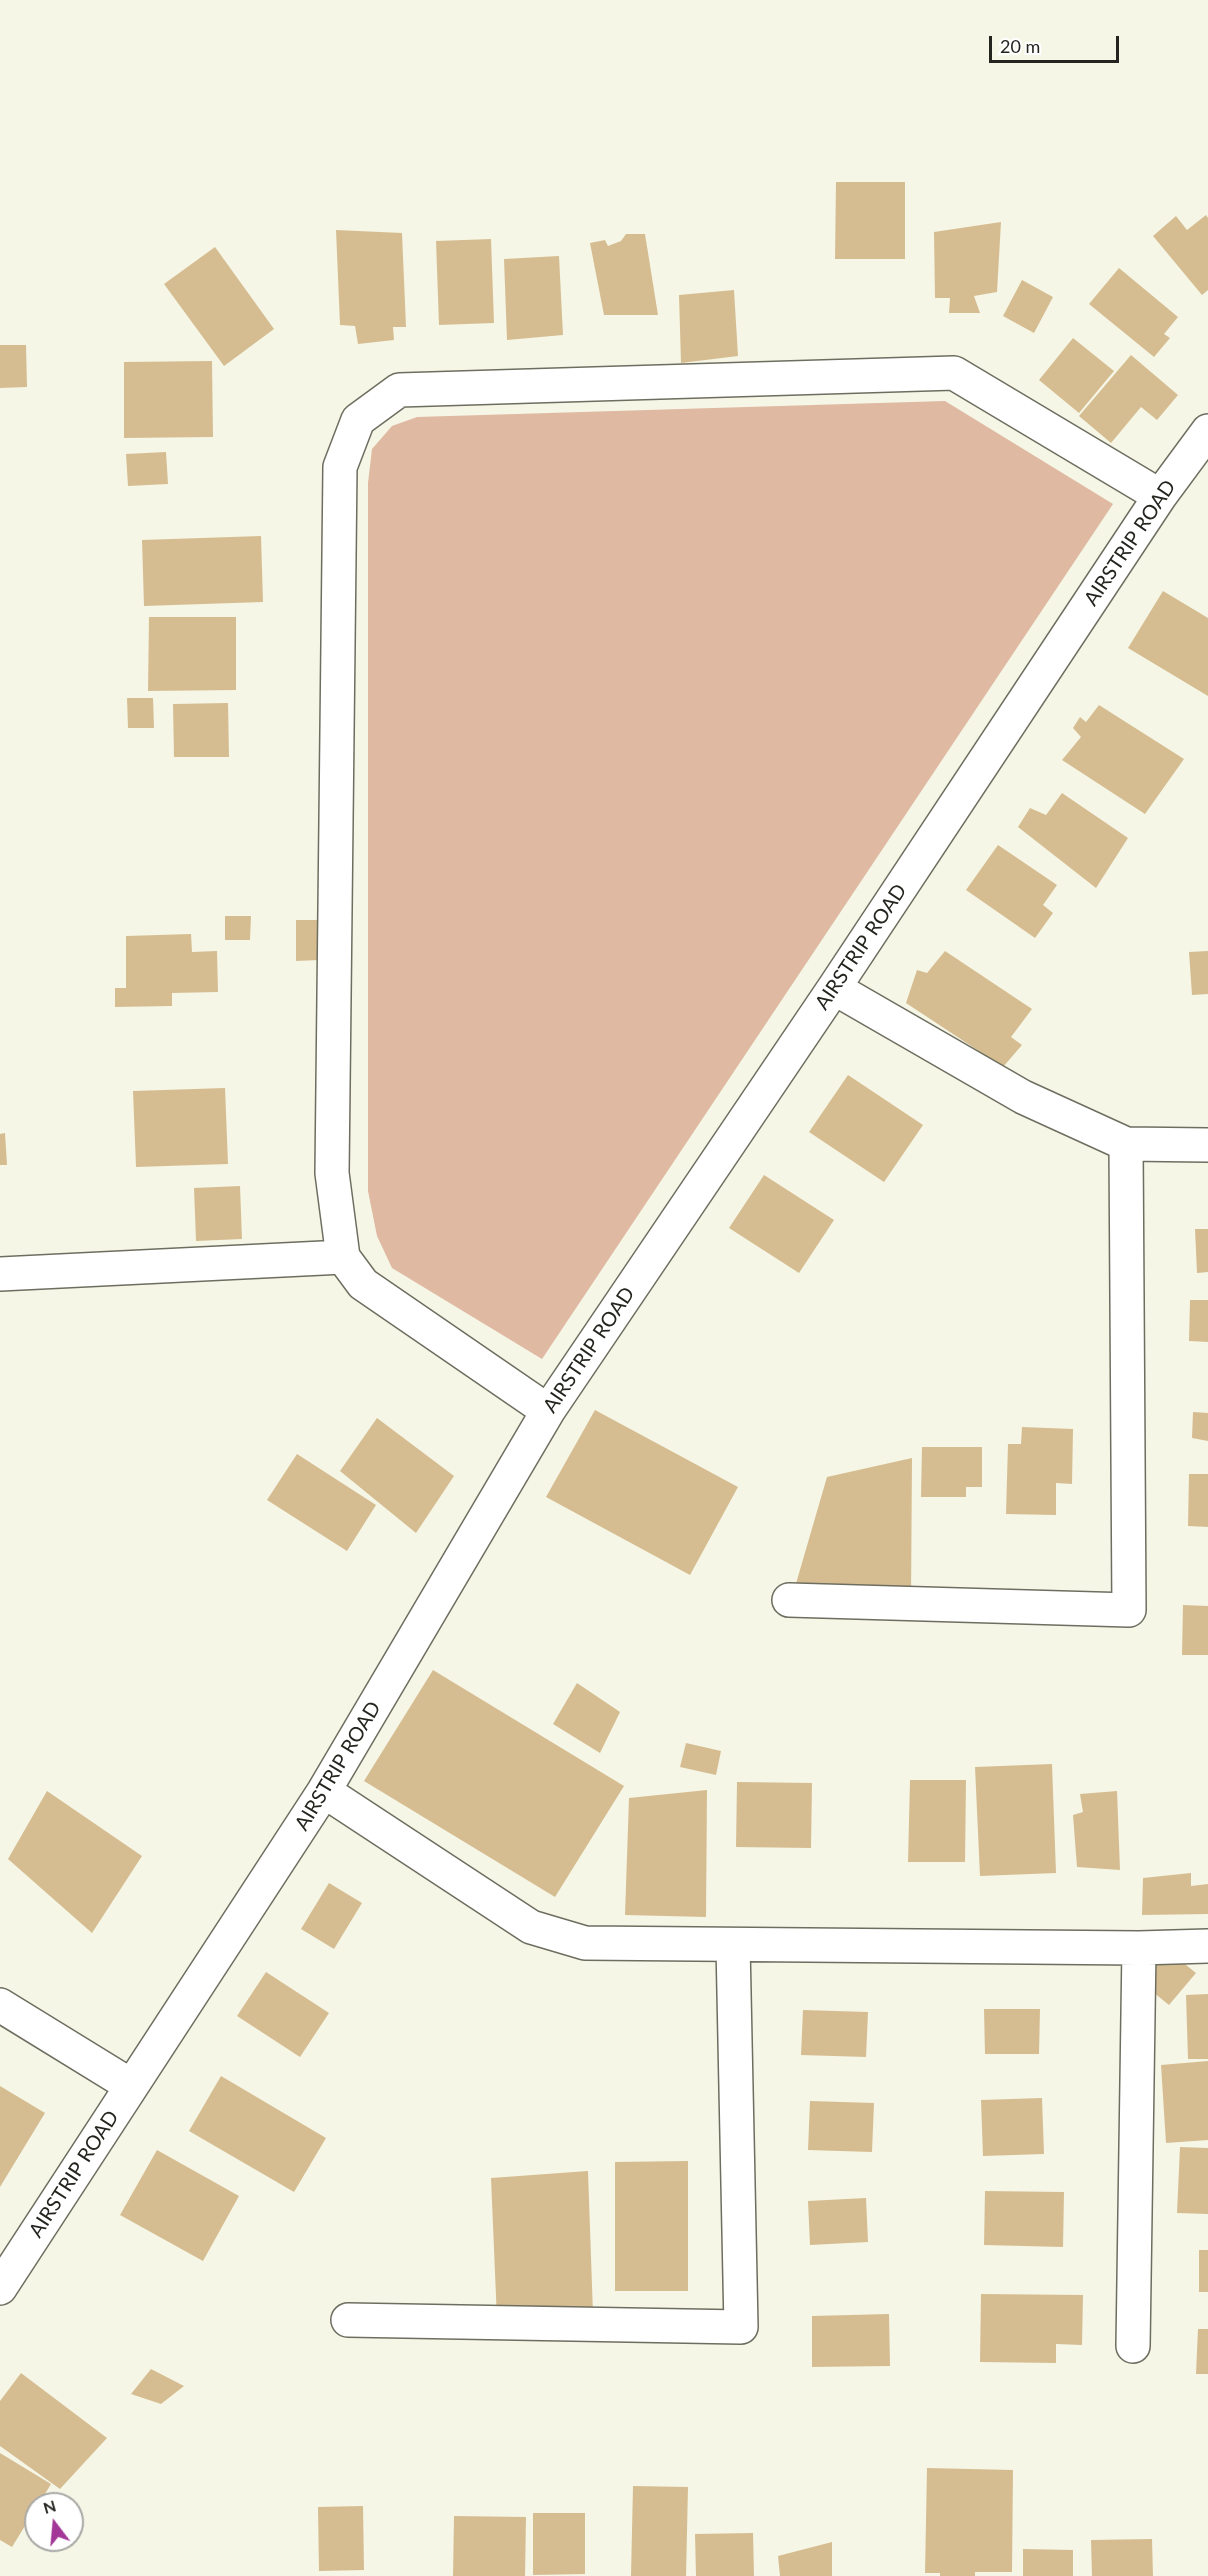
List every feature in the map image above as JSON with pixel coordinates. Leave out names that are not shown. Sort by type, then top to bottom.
[{"type":"street","points":[[548,1411],[363,1284],[343,1257],[332,1173],[340,467],[358,420],[399,390],[954,373],[1160,496]]},
{"type":"street","name":"AIRSTRIP ROAD","points":[[0,2288],[130,2085],[324,1791],[548,1411],[834,988],[1160,496],[1208,431]]},
{"type":"street","points":[[834,988],[1023,1097],[1126,1144],[1208,1145]]},
{"type":"street","points":[[789,1600],[1129,1610],[1126,1144]]},
{"type":"street","points":[[0,1274],[343,1257]]},
{"type":"street","points":[[324,1791],[531,1927],[585,1943],[1139,1948],[1208,1946]]},
{"type":"street","points":[[348,2320],[741,2327],[733,1945]]},
{"type":"street","points":[[1133,2346],[1139,1948]]},
{"type":"street","points":[[0,2006],[130,2085]]},
{"type":"shaded area","points":[[945,401],[1113,504],[542,1359],[392,1268],[377,1236],[368,1191],[368,483],[372,449],[392,426],[417,417]]},
{"type":"building","points":[[836,182],[905,182],[905,259],[835,259]]},
{"type":"building","points":[[1206,215],[1208,218],[1208,290],[1202,295],[1153,236],[1176,216],[1187,230]]},
{"type":"building","points":[[1001,222],[997,292],[974,296],[980,313],[949,313],[950,298],[935,298],[934,232]]},
{"type":"building","points":[[336,230],[402,233],[406,327],[393,327],[394,340],[358,344],[355,326],[340,325]]},
{"type":"building","points":[[626,234],[645,234],[658,315],[604,315],[590,243],[605,240],[608,246],[621,241]]},
{"type":"building","points":[[491,239],[494,323],[439,325],[436,241]]},
{"type":"building","points":[[215,247],[274,329],[224,366],[164,284]]},
{"type":"building","points":[[559,256],[563,335],[507,340],[504,259]]},
{"type":"building","points":[[1119,268],[1178,317],[1164,334],[1170,338],[1154,357],[1089,304]]},
{"type":"building","points":[[1022,280],[1053,297],[1034,333],[1003,316]]},
{"type":"building","points":[[734,290],[738,356],[681,363],[679,295]]},
{"type":"building","points":[[1073,338],[1114,371],[1079,413],[1039,380]]},
{"type":"building","points":[[0,345],[26,345],[27,387],[0,388]]},
{"type":"building","points":[[1131,355],[1178,395],[1157,420],[1141,407],[1111,443],[1079,416]]},
{"type":"building","points":[[212,361],[213,437],[124,438],[124,362]]},
{"type":"building","points":[[166,452],[168,484],[128,486],[126,454]]},
{"type":"building","points":[[261,536],[263,602],[144,606],[142,540]]},
{"type":"building","points":[[1163,591],[1208,618],[1208,696],[1128,648]]},
{"type":"building","points":[[149,617],[236,617],[236,690],[148,691]]},
{"type":"building","points":[[127,698],[153,698],[154,728],[128,728]]},
{"type":"building","points":[[228,703],[229,757],[174,757],[173,704]]},
{"type":"building","points":[[1099,705],[1184,759],[1145,814],[1062,760],[1081,737],[1073,728],[1080,717],[1086,722]]},
{"type":"building","points":[[1062,793],[1128,838],[1096,888],[1018,827],[1030,808],[1046,815]]},
{"type":"building","points":[[998,845],[1057,885],[1043,905],[1053,913],[1035,938],[966,890]]},
{"type":"building","points":[[225,916],[251,916],[250,940],[225,940]]},
{"type":"building","points":[[296,920],[317,920],[319,960],[296,961]]},
{"type":"building","points":[[191,934],[192,952],[217,951],[218,992],[172,993],[172,1006],[115,1007],[115,988],[126,988],[126,936]]},
{"type":"building","points":[[945,951],[1032,1009],[1011,1037],[1022,1045],[1003,1067],[906,1003],[917,970],[927,973]]},
{"type":"building","points":[[1208,951],[1208,994],[1192,995],[1189,952]]},
{"type":"building","points":[[848,1075],[923,1125],[884,1182],[809,1132]]},
{"type":"building","points":[[225,1088],[228,1164],[136,1167],[133,1091]]},
{"type":"building","points":[[5,1133],[7,1165],[0,1165],[0,1134]]},
{"type":"building","points":[[764,1175],[834,1220],[799,1273],[729,1228]]},
{"type":"building","points":[[240,1186],[242,1239],[196,1241],[194,1188]]},
{"type":"building","points":[[1195,1229],[1208,1229],[1208,1272],[1197,1273]]},
{"type":"building","points":[[1190,1300],[1208,1300],[1208,1342],[1189,1341]]},
{"type":"building","points":[[595,1410],[738,1487],[690,1575],[546,1497]]},
{"type":"building","points":[[1193,1412],[1208,1413],[1208,1441],[1192,1438]]},
{"type":"building","points":[[377,1418],[454,1476],[416,1533],[340,1471]]},
{"type":"building","points":[[1022,1427],[1073,1429],[1072,1484],[1056,1483],[1056,1515],[1006,1514],[1008,1444],[1021,1444]]},
{"type":"building","points":[[922,1447],[982,1447],[982,1487],[966,1487],[966,1497],[921,1497]]},
{"type":"building","points":[[297,1454],[376,1505],[347,1551],[267,1500]]},
{"type":"building","points":[[912,1458],[911,1599],[795,1587],[827,1477]]},
{"type":"building","points":[[1189,1474],[1208,1474],[1208,1527],[1188,1526]]},
{"type":"building","points":[[1183,1605],[1208,1606],[1208,1655],[1182,1655]]},
{"type":"building","points":[[433,1670],[624,1786],[555,1897],[364,1781]]},
{"type":"building","points":[[577,1683],[620,1712],[600,1753],[553,1724]]},
{"type":"building","points":[[686,1743],[721,1751],[716,1775],[680,1767]]},
{"type":"building","points":[[1052,1764],[1056,1873],[980,1876],[975,1767]]},
{"type":"building","points":[[910,1780],[966,1780],[965,1862],[908,1862]]},
{"type":"building","points":[[737,1782],[812,1783],[811,1848],[736,1847]]},
{"type":"building","points":[[707,1790],[706,1917],[625,1915],[629,1798]]},
{"type":"building","points":[[47,1791],[142,1856],[92,1933],[8,1859]]},
{"type":"building","points":[[1117,1791],[1120,1870],[1077,1867],[1073,1815],[1083,1812],[1080,1794]]},
{"type":"building","points":[[1191,1873],[1191,1886],[1208,1884],[1208,1914],[1142,1915],[1143,1878]]},
{"type":"building","points":[[329,1883],[362,1903],[334,1949],[301,1929]]},
{"type":"building","points":[[1165,1948],[1196,1973],[1169,2005],[1138,1980]]},
{"type":"building","points":[[266,1972],[329,2013],[300,2057],[237,2016]]},
{"type":"building","points":[[1208,1994],[1208,2059],[1188,2059],[1186,1995]]},
{"type":"building","points":[[984,2009],[1040,2009],[1039,2054],[985,2054]]},
{"type":"building","points":[[803,2010],[868,2012],[866,2057],[801,2055]]},
{"type":"building","points":[[1208,2061],[1208,2140],[1166,2143],[1161,2065]]},
{"type":"building","points":[[221,2076],[326,2138],[294,2192],[189,2131]]},
{"type":"building","points":[[0,2086],[45,2113],[0,2187]]},
{"type":"building","points":[[1042,2098],[1044,2154],[983,2156],[981,2100]]},
{"type":"building","points":[[810,2101],[874,2103],[872,2152],[808,2150]]},
{"type":"building","points":[[1180,2147],[1208,2148],[1208,2214],[1177,2213]]},
{"type":"building","points":[[157,2150],[239,2196],[203,2261],[120,2215]]},
{"type":"building","points":[[688,2161],[688,2291],[615,2291],[615,2162]]},
{"type":"building","points":[[588,2171],[593,2314],[497,2320],[491,2178]]},
{"type":"building","points":[[985,2191],[1064,2192],[1063,2247],[984,2245]]},
{"type":"building","points":[[866,2198],[868,2242],[810,2245],[808,2201]]},
{"type":"building","points":[[1199,2250],[1208,2250],[1208,2292],[1199,2292]]},
{"type":"building","points":[[981,2294],[1083,2295],[1082,2345],[1056,2344],[1056,2363],[980,2362]]},
{"type":"building","points":[[889,2314],[890,2366],[812,2367],[812,2316]]},
{"type":"building","points":[[1198,2329],[1208,2329],[1208,2374],[1196,2374]]},
{"type":"building","points":[[151,2369],[184,2386],[161,2404],[131,2394]]},
{"type":"building","points":[[21,2373],[107,2438],[60,2489],[0,2446],[0,2401]]},
{"type":"building","points":[[0,2453],[51,2484],[46,2492],[24,2492],[24,2528],[12,2547],[0,2540]]},
{"type":"building","points":[[927,2468],[1013,2470],[1012,2572],[975,2572],[975,2576],[940,2576],[940,2573],[925,2573]]},
{"type":"building","points":[[633,2486],[688,2487],[686,2576],[631,2576]]},
{"type":"building","points":[[363,2506],[364,2570],[319,2571],[318,2507]]},
{"type":"building","points":[[533,2513],[585,2513],[585,2574],[533,2575]]},
{"type":"building","points":[[454,2516],[526,2517],[525,2576],[453,2576]]},
{"type":"building","points":[[753,2533],[754,2576],[696,2576],[695,2534]]},
{"type":"building","points":[[1152,2539],[1153,2576],[1092,2576],[1091,2540]]},
{"type":"building","points":[[832,2542],[832,2576],[780,2576],[778,2556]]},
{"type":"building","points":[[1023,2549],[1073,2550],[1073,2576],[1023,2576]]}]
